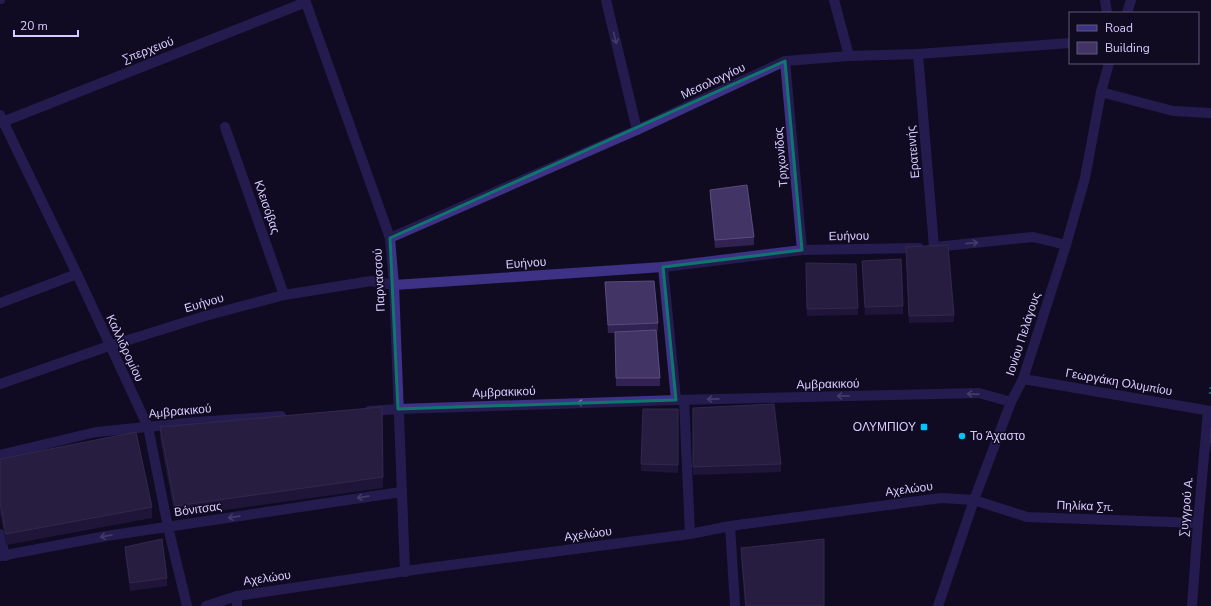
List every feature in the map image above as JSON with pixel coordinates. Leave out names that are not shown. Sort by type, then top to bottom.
[{"type":"street","points":[[606,0],[637,130]]},
{"type":"street","points":[[834,0],[849,56]]},
{"type":"street","points":[[1105,0],[1107,12]]},
{"type":"street","points":[[1127,12],[1132,0]]},
{"type":"street","name":"Σπερχειού","points":[[1,120],[306,1]]},
{"type":"street","name":"Παρνασσού","points":[[306,1],[390,238],[394,285],[405,572]]},
{"type":"street","name":"Μεσολογγίου","points":[[390,238],[637,130],[785,62],[849,56],[918,54],[1069,43]]},
{"type":"street","name":"Ερατεινής","points":[[918,54],[934,247]]},
{"type":"street","name":"Τριχωνίδας","points":[[785,62],[802,250]]},
{"type":"street","name":"Ιονίου Πελάγους","points":[[938,606],[974,500],[1011,402],[1023,379],[1066,245],[1085,178],[1101,92],[1109,64]]},
{"type":"street","points":[[1101,92],[1173,111],[1211,113]]},
{"type":"street","name":"Καλλιδρομίου","points":[[1,120],[77,274],[109,346],[148,427],[168,527],[187,606]]},
{"type":"street","name":"Κλεισόβας","points":[[225,127],[284,295]]},
{"type":"street","name":"Ευήνου","points":[[0,384],[109,346],[205,316],[284,295],[371,281],[394,285],[663,267],[802,250],[934,247],[1033,237],[1066,245]]},
{"type":"street","points":[[663,267],[680,400],[690,534]]},
{"type":"street","points":[[0,303],[77,274]]},
{"type":"street","name":"Γεωργάκη Ολυμπίου","points":[[1023,379],[1209,411]]},
{"type":"street","name":"Αμβρακικού","points":[[359,411],[680,400],[979,393],[1011,402]]},
{"type":"street","name":"Συγγρού Α.","points":[[1192,606],[1198,523],[1209,411]]},
{"type":"street","name":"Αμβρακικού","points":[[0,455],[96,432],[197,422],[290,416]]},
{"type":"street","name":"Βόνιτσας","points":[[2,556],[106,536],[402,492]]},
{"type":"street","name":"Αχελώου","points":[[206,606],[420,569],[690,534],[730,526],[941,498],[974,500]]},
{"type":"street","name":"Πηλίκα Σπ.","points":[[974,500],[1027,517],[1198,523]]},
{"type":"street","points":[[730,526],[735,606]]},
{"type":"street","points":[[0,534],[2,556]]},
{"type":"highlighted area","points":[[785,61],[802,250],[663,267],[676,400],[398,409],[390,238]]},
{"type":"building","points":[[747,185],[754,237],[715,240],[710,190]]},
{"type":"building","points":[[948,245],[954,315],[909,316],[906,247]]},
{"type":"building","points":[[901,259],[903,306],[865,307],[862,261]]},
{"type":"building","points":[[806,263],[856,264],[858,308],[807,309]]},
{"type":"building","points":[[654,281],[658,323],[608,325],[605,282]]},
{"type":"building","points":[[656,330],[660,378],[616,378],[615,332]]},
{"type":"building","points":[[774,404],[781,464],[693,467],[693,408]]},
{"type":"building","points":[[382,407],[383,477],[175,506],[160,427]]},
{"type":"building","points":[[643,409],[678,409],[678,465],[641,464]]},
{"type":"building","points":[[136,432],[152,507],[6,534],[0,502],[0,459]]},
{"type":"building","points":[[162,539],[167,578],[130,583],[125,547]]},
{"type":"building","points":[[824,539],[824,606],[746,606],[741,548]]},
{"type":"place","name":"ΟΛΥΜΠΙΟΥ","points":[[924,427]]},
{"type":"place","name":"Το Άχαστο","points":[[962,436]]}]
